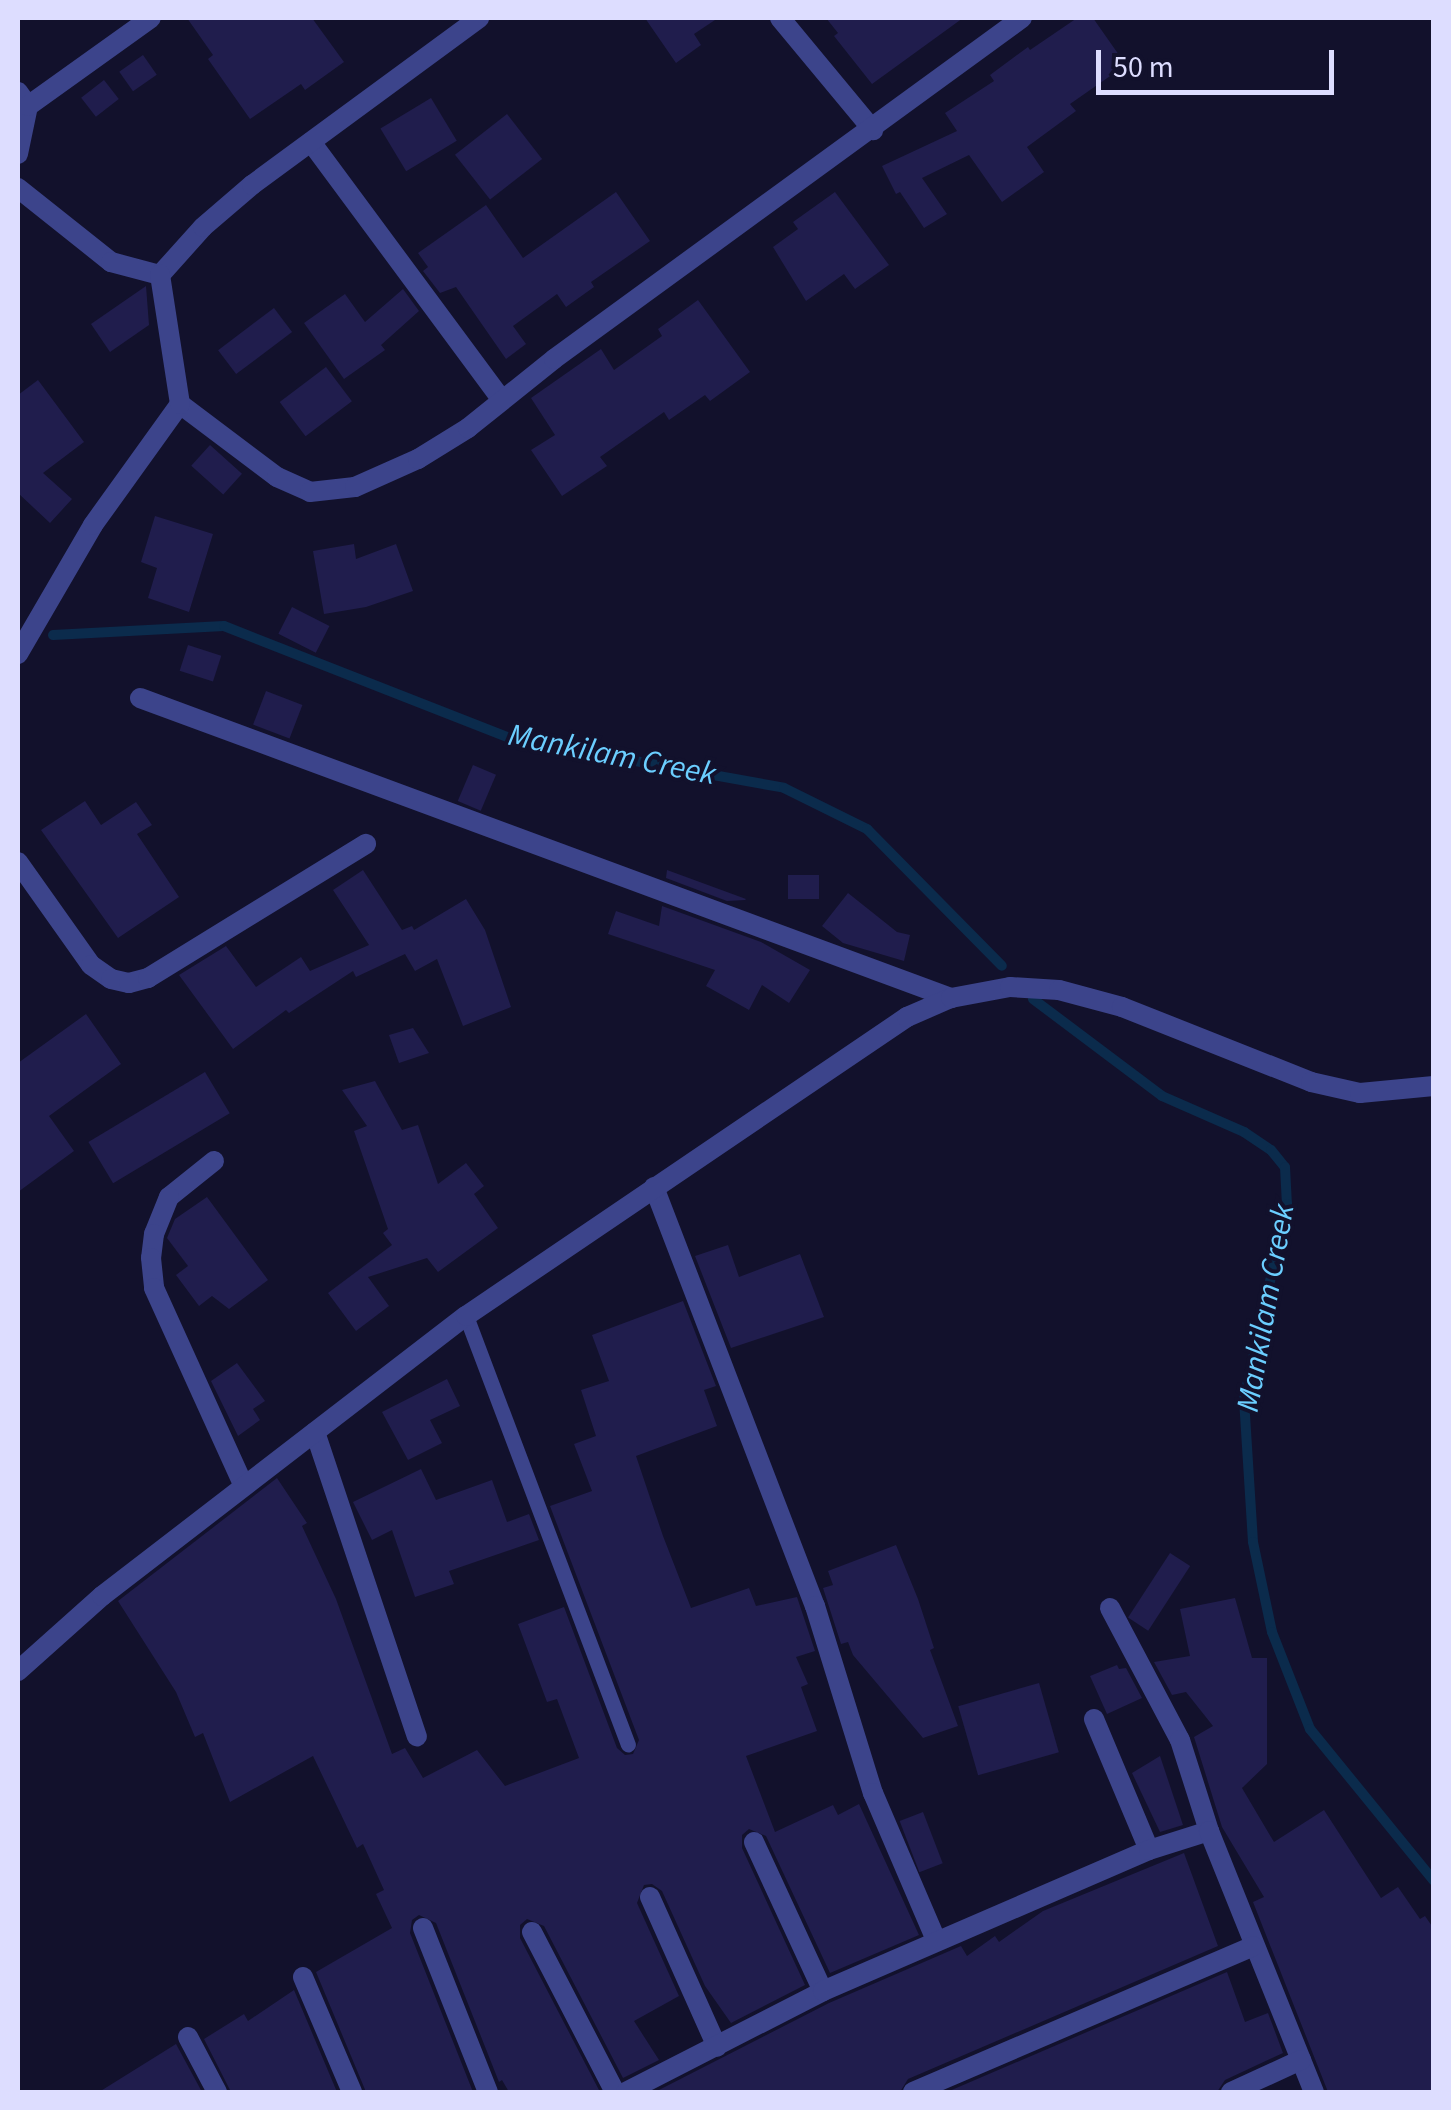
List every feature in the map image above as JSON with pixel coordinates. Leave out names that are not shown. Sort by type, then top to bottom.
[{"type":"street","points":[[18,154],[23,99],[124,25],[152,18]]},
{"type":"street","points":[[160,275],[216,217],[479,18]]},
{"type":"street","points":[[780,18],[873,130]]},
{"type":"street","points":[[160,275],[180,404],[277,477],[310,492],[336,492],[418,459],[468,428],[502,399],[1022,18]]},
{"type":"street","points":[[311,142],[502,399]]},
{"type":"street","points":[[18,188],[111,262],[160,275]]},
{"type":"street","points":[[18,654],[93,526],[180,404]]},
{"type":"street","points":[[140,698],[951,998]]},
{"type":"street","points":[[18,862],[92,965],[111,979],[129,983],[148,978],[366,844]]},
{"type":"street","points":[[18,1671],[102,1596],[466,1316],[907,1017],[951,998],[1010,987],[1059,990],[1122,1008],[1311,1082],[1360,1092],[1434,1086]]},
{"type":"street","points":[[214,1160],[169,1197],[151,1258],[154,1288],[244,1486]]},
{"type":"street","points":[[654,1187],[815,1606],[873,1793],[936,1940]]},
{"type":"street","points":[[314,1432],[416,1736]]},
{"type":"street","points":[[1110,1608],[1180,1740],[1209,1831],[1314,2092]]},
{"type":"street","points":[[1094,1719],[1149,1850]]},
{"type":"street","points":[[626,2092],[823,1991],[936,1940],[1149,1850],[1209,1831]]},
{"type":"street","points":[[754,1842],[823,1991]]},
{"type":"street","points":[[650,1897],[717,2046]]},
{"type":"street","points":[[423,1928],[488,2092]]},
{"type":"street","points":[[532,1932],[614,2092]]},
{"type":"street","points":[[913,2092],[1253,1946]]},
{"type":"street","points":[[302,1977],[352,2092]]},
{"type":"street","points":[[188,2037],[217,2092]]},
{"type":"street","points":[[1231,2092],[1301,2060]]},
{"type":"lane","points":[[466,1316],[628,1744]]},
{"type":"building","points":[[187,18],[312,18],[344,62],[305,90],[301,84],[250,119],[208,59],[213,55]]},
{"type":"building","points":[[645,18],[718,18],[694,34],[701,45],[676,63]]},
{"type":"building","points":[[826,18],[963,18],[872,84],[834,36],[838,33]]},
{"type":"building","points":[[1077,18],[1093,18],[1126,65],[1070,104],[1076,111],[1027,147],[1044,172],[1002,202],[969,155],[922,178],[947,214],[924,228],[900,192],[896,194],[882,166],[957,131],[945,113],[994,81],[990,75],[1028,47],[1030,50]]},
{"type":"building","points":[[143,55],[157,75],[133,91],[119,72]]},
{"type":"building","points":[[104,80],[119,99],[96,117],[81,98]]},
{"type":"building","points":[[431,98],[457,141],[406,171],[380,128]]},
{"type":"building","points":[[507,114],[542,159],[490,200],[455,155]]},
{"type":"building","points":[[616,192],[650,241],[591,282],[594,287],[566,307],[557,294],[513,326],[526,344],[506,359],[456,287],[440,293],[423,271],[428,267],[418,253],[486,205],[523,258]]},
{"type":"building","points":[[835,192],[889,265],[855,289],[844,274],[806,301],[773,247],[798,229],[793,222]]},
{"type":"building","points":[[146,286],[149,325],[110,352],[91,324]]},
{"type":"building","points":[[403,289],[419,311],[381,345],[385,350],[344,379],[304,323],[345,294],[365,322]]},
{"type":"building","points":[[698,300],[750,372],[710,401],[705,395],[669,420],[664,412],[600,457],[607,466],[562,496],[531,450],[555,435],[531,398],[601,349],[614,370],[662,336],[658,329]]},
{"type":"building","points":[[274,308],[292,332],[236,374],[218,350]]},
{"type":"building","points":[[326,367],[352,401],[306,436],[280,402]]},
{"type":"building","points":[[38,380],[84,442],[43,473],[72,499],[50,523],[18,493],[18,395]]},
{"type":"building","points":[[210,445],[242,474],[223,495],[191,466]]},
{"type":"building","points":[[155,516],[213,534],[189,612],[148,598],[157,568],[141,562]]},
{"type":"building","points":[[354,544],[356,559],[396,544],[413,591],[366,607],[324,614],[313,551]]},
{"type":"building","points":[[292,607],[329,626],[316,653],[278,634]]},
{"type":"building","points":[[188,645],[221,656],[213,681],[180,671]]},
{"type":"building","points":[[266,691],[302,705],[290,739],[253,725]]},
{"type":"building","points":[[473,765],[496,775],[481,811],[458,801]]},
{"type":"building","points":[[85,801],[101,825],[136,802],[152,825],[137,834],[179,897],[118,938],[41,830]]},
{"type":"building","points":[[363,870],[402,930],[412,926],[414,930],[466,899],[485,930],[511,1007],[463,1026],[437,959],[415,971],[405,954],[356,977],[353,971],[289,1013],[286,1010],[233,1049],[179,975],[226,946],[256,987],[301,957],[310,971],[369,945],[333,890]]},
{"type":"building","points":[[667,870],[746,899],[727,901],[666,878]]},
{"type":"building","points":[[788,875],[819,875],[819,899],[788,899]]},
{"type":"building","points":[[848,893],[897,932],[910,935],[904,961],[843,943],[822,926]]},
{"type":"building","points":[[662,906],[761,942],[810,970],[789,1003],[762,985],[749,1010],[706,986],[715,970],[608,934],[616,911],[659,926]]},
{"type":"building","points":[[86,1014],[121,1064],[49,1116],[74,1151],[18,1192],[18,1063]]},
{"type":"building","points":[[413,1028],[429,1053],[399,1063],[389,1035]]},
{"type":"building","points":[[205,1072],[230,1113],[113,1183],[88,1142]]},
{"type":"building","points":[[375,1081],[402,1130],[418,1125],[438,1184],[466,1163],[484,1186],[474,1194],[498,1228],[438,1272],[427,1258],[368,1277],[389,1306],[356,1331],[328,1293],[392,1245],[383,1233],[388,1229],[354,1131],[367,1126],[342,1090]]},
{"type":"building","points":[[207,1197],[268,1280],[229,1309],[212,1296],[199,1306],[176,1275],[188,1266],[167,1238],[175,1219]]},
{"type":"building","points":[[728,1245],[739,1277],[800,1254],[824,1317],[731,1348],[695,1256]]},
{"type":"building","points":[[683,1301],[716,1386],[704,1390],[717,1426],[636,1456],[663,1536],[691,1608],[749,1588],[756,1606],[797,1597],[815,1651],[796,1657],[808,1684],[801,1687],[817,1731],[746,1756],[775,1832],[833,1805],[838,1815],[859,1804],[919,1935],[830,1973],[766,1836],[749,1829],[742,1835],[742,1848],[805,1985],[731,2023],[705,1986],[662,1891],[652,1884],[644,1885],[637,1903],[679,1996],[634,2021],[659,2060],[623,2078],[544,1926],[527,1919],[520,1925],[520,1938],[600,2092],[509,2092],[502,2080],[499,2082],[436,1923],[419,1915],[412,1920],[410,1933],[473,2092],[366,2092],[316,1972],[392,1928],[376,1894],[384,1890],[363,1844],[357,1848],[313,1756],[230,1802],[203,1733],[195,1737],[176,1692],[118,1601],[277,1478],[307,1523],[302,1526],[336,1599],[392,1754],[405,1748],[423,1778],[477,1750],[505,1786],[579,1758],[557,1699],[547,1702],[518,1624],[564,1607],[617,1748],[625,1755],[633,1754],[639,1740],[550,1506],[592,1491],[574,1444],[596,1436],[581,1390],[609,1381],[592,1335]]},
{"type":"building","points":[[237,1363],[265,1401],[253,1409],[260,1420],[238,1436],[211,1381]]},
{"type":"building","points":[[447,1379],[460,1406],[430,1420],[442,1443],[408,1460],[382,1412]]},
{"type":"building","points":[[421,1469],[436,1500],[492,1480],[507,1522],[529,1514],[539,1540],[449,1571],[454,1584],[415,1597],[392,1530],[372,1540],[353,1502]]},
{"type":"building","points":[[896,1545],[918,1599],[934,1648],[930,1650],[958,1726],[923,1738],[853,1655],[848,1642],[841,1644],[823,1588],[833,1585],[828,1571]]},
{"type":"building","points":[[1170,1553],[1190,1566],[1148,1631],[1128,1618]]},
{"type":"building","points":[[1235,1598],[1252,1658],[1267,1658],[1267,1764],[1242,1788],[1274,1842],[1324,1810],[1381,1898],[1398,1887],[1420,1919],[1425,1916],[1434,1929],[1434,2092],[1328,2092],[1253,1902],[1264,1897],[1222,1827],[1194,1737],[1213,1726],[1186,1692],[1172,1695],[1154,1662],[1190,1656],[1180,1609]]},
{"type":"building","points":[[1117,1665],[1119,1669],[1126,1668],[1142,1698],[1107,1714],[1090,1676]]},
{"type":"building","points":[[1039,1683],[1059,1752],[978,1775],[958,1706]]},
{"type":"building","points":[[1160,1756],[1183,1825],[1160,1832],[1132,1773]]},
{"type":"building","points":[[923,1812],[943,1863],[919,1872],[900,1821]]},
{"type":"building","points":[[1184,1853],[1218,1946],[908,2079],[900,2092],[655,2092],[829,2003],[961,1946],[967,1956],[995,1936],[999,1942],[1043,1911]]},
{"type":"building","points":[[1227,1972],[1245,2022],[1268,2013],[1283,2053],[1225,2080],[1217,2092],[947,2092]]},
{"type":"building","points":[[294,1990],[337,2092],[231,2092],[204,2039],[244,2014],[248,2021]]},
{"type":"building","points":[[176,2044],[202,2092],[99,2092]]},
{"type":"waterway","name":"Mankilam Creek","points":[[53,635],[224,626],[513,739],[784,788],[867,829],[1002,966]]},
{"type":"waterway","name":"Mankilam Creek","points":[[1033,999],[1162,1096],[1244,1132],[1271,1150],[1285,1167],[1287,1204],[1244,1399],[1253,1542],[1272,1632],[1310,1729],[1434,1881]]}]
